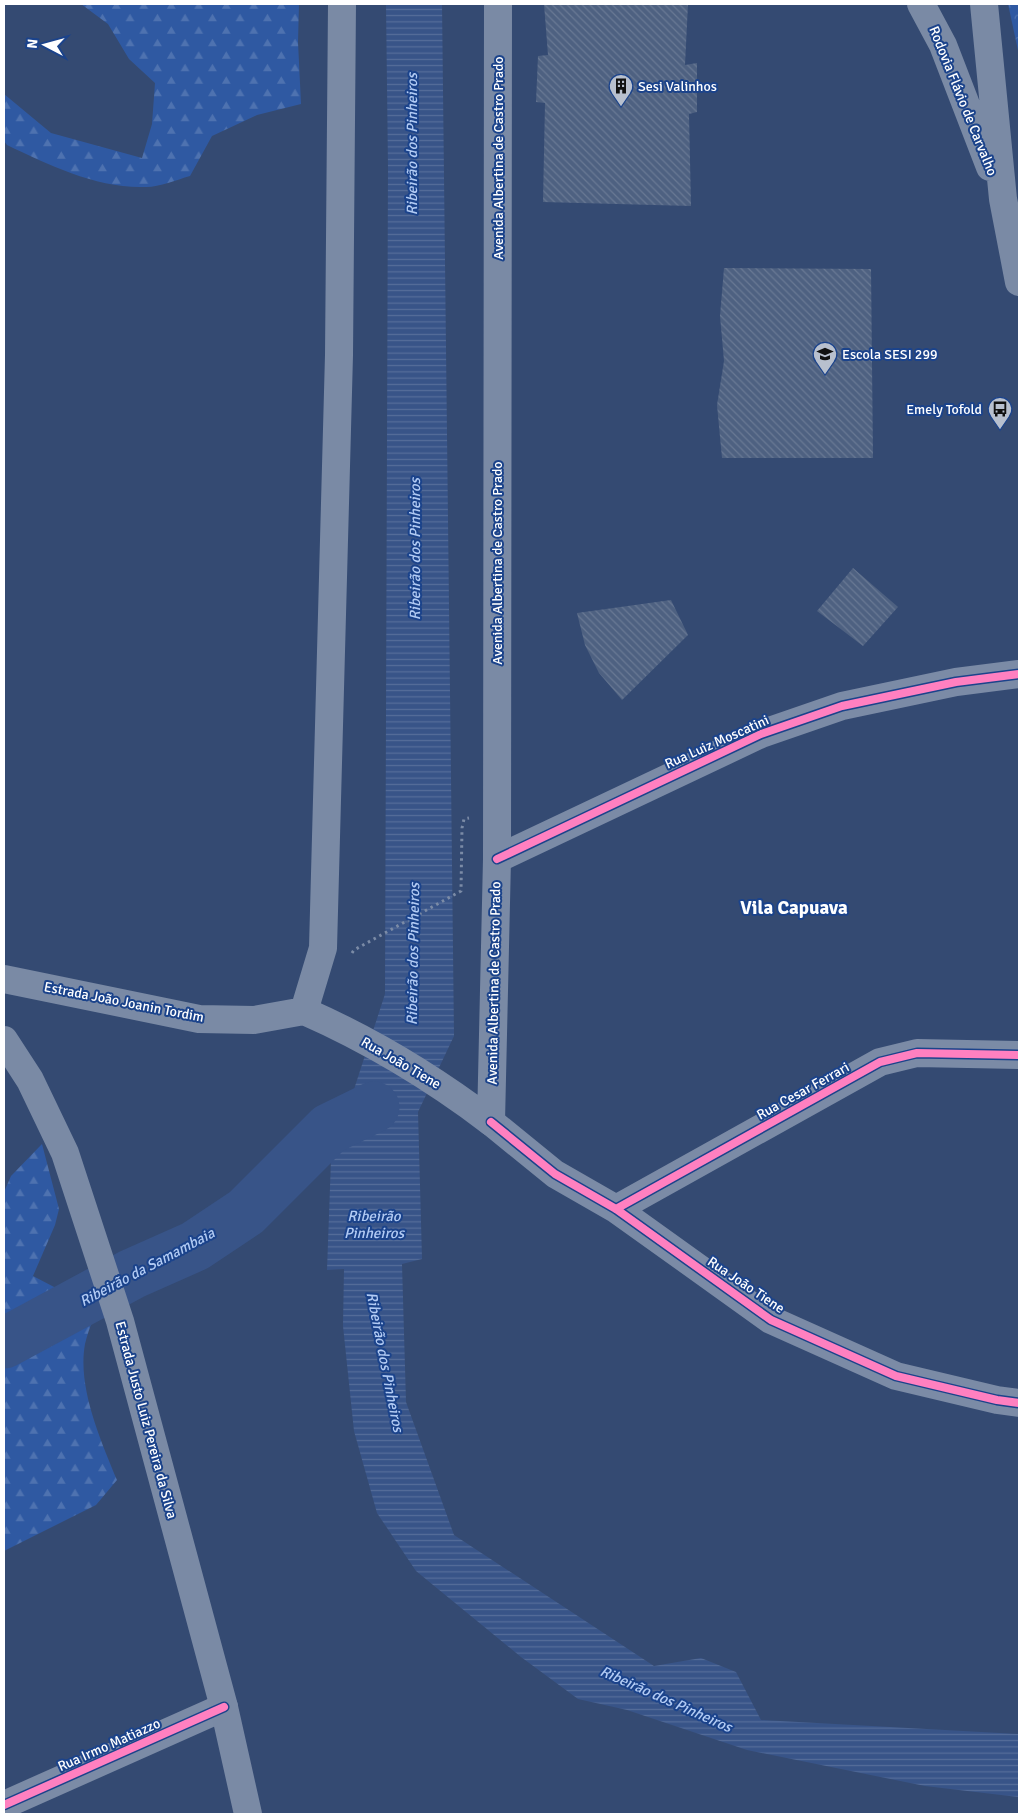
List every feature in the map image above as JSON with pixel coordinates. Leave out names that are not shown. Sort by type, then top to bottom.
[{"type":"main road","points":[[315,1016],[323,948],[339,355],[342,4]]},
{"type":"main road","name":"Avenida Albertina de Castro Prado","points":[[491,1122],[497,859],[498,4]]},
{"type":"main road","name":"Rodovia Flávio de Carvalho","points":[[921,4],[943,45],[1003,199]]},
{"type":"main road","name":"Rodovia Flávio de Carvalho","points":[[984,4],[1003,199],[1019,282]]},
{"type":"main road","name":"Estrada João Joanin Tordim","points":[[4,979],[199,1019],[254,1020],[315,1016]]},
{"type":"main road","name":"Rua João Tiene","points":[[315,1016],[387,1053],[455,1094],[491,1122]]},
{"type":"main road","name":"Estrada Justo Luiz Pereira da Silva","points":[[4,1040],[30,1080],[65,1153],[120,1320],[224,1707],[248,1814]]},
{"type":"street","name":"Rua Luiz Moscatini","points":[[497,859],[761,734],[842,706],[956,682],[1019,674]]},
{"type":"street","name":"Rua Cesar Ferrari","points":[[616,1209],[880,1062],[917,1053],[1019,1055]]},
{"type":"street","name":"Rua João Tiene","points":[[491,1122],[555,1174],[616,1209],[771,1320],[896,1376],[997,1400],[1019,1403]]},
{"type":"street","name":"Rua Irmo Matiazzo","points":[[4,1804],[224,1707]]},
{"type":"path","points":[[351,955],[354,950],[461,891]]},
{"type":"green space","points":[[81,4],[299,4],[298,42],[301,104],[257,115],[212,136],[190,176],[157,186],[128,187],[92,180],[57,168],[7,145],[4,141],[4,94],[51,133],[142,158],[152,124],[155,83],[129,59],[108,24]]},
{"type":"green space","points":[[1008,4],[1019,4],[1019,55]]},
{"type":"green space","points":[[42,1144],[59,1209],[55,1225],[33,1276],[56,1288],[103,1293],[85,1344],[84,1378],[92,1414],[117,1480],[96,1505],[4,1551],[4,1192],[11,1176]]},
{"type":"water","name":"Ribeirão Pinheiros","points":[[386,4],[442,4],[454,1036],[418,1112],[422,1259],[402,1264],[406,1402],[454,1535],[654,1666],[701,1658],[736,1672],[761,1720],[1019,1734],[1019,1797],[925,1786],[747,1750],[627,1710],[578,1699],[521,1657],[416,1571],[377,1513],[354,1431],[343,1326],[344,1269],[327,1270],[331,1160],[385,994],[388,168]]},
{"type":"building","name":"Sesi Valinhos","points":[[544,4],[688,4],[685,65],[697,63],[697,112],[689,114],[691,206],[543,202],[545,103],[536,102],[538,56],[548,55]]},
{"type":"building","points":[[724,268],[871,269],[873,458],[722,458],[717,405],[724,361],[720,316]]},
{"type":"building","points":[[853,568],[898,607],[863,646],[817,611]]},
{"type":"building","points":[[671,600],[688,635],[622,700],[599,673],[585,645],[577,613]]},
{"type":"waterway","name":"Ribeirão da Samambaia","points":[[4,1343],[132,1274],[195,1246],[246,1212],[329,1129],[374,1107]]},
{"type":"cycle path","points":[[497,859],[761,734],[842,706],[956,682],[1019,674]]},
{"type":"cycle path","points":[[616,1209],[880,1062],[917,1053],[1019,1055]]},
{"type":"cycle path","points":[[491,1122],[555,1174],[616,1209],[771,1320],[896,1376],[997,1400],[1019,1403]]},
{"type":"cycle path","points":[[4,1805],[224,1707]]},
{"type":"place","name":"Sesi Valinhos","points":[[621,107]]},
{"type":"place","name":"Escola SESI 299","points":[[825,375]]},
{"type":"place","name":"Emely Tofold","points":[[1000,430]]},
{"type":"district","name":"Vila Capuava","points":[[794,908]]},
{"type":"water label","name":"Ribeirão dos Pinheiros","points":[[412,144]]},
{"type":"water label","name":"Ribeirão dos Pinheiros","points":[[415,549]]},
{"type":"water label","name":"Ribeirão dos Pinheiros","points":[[413,954]]},
{"type":"water label","name":"Ribeirão dos Pinheiros","points":[[385,1362]]},
{"type":"water label","name":"Ribeirão dos Pinheiros","points":[[666,1699]]}]
